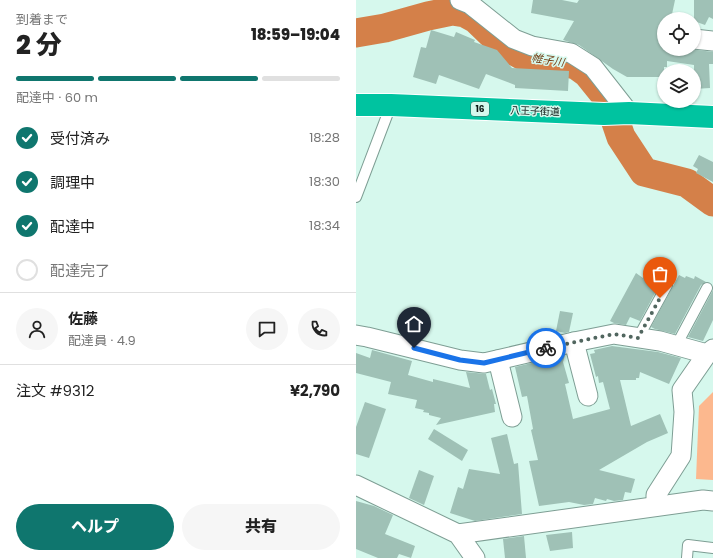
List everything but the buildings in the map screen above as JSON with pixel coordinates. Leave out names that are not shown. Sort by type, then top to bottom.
[{"type":"highway","name":"八王子街道","points":[[356,105],[713,117]]},
{"type":"street","points":[[460,0],[470,4],[514,39],[532,46],[571,53],[593,67],[617,113]]},
{"type":"street","points":[[701,40],[713,41]]},
{"type":"street","points":[[356,335],[460,360],[484,363],[614,334],[710,351],[682,390],[684,412],[681,456],[656,495],[656,506]]},
{"type":"street","points":[[574,342],[588,396]]},
{"type":"street","points":[[498,360],[512,416]]},
{"type":"street","points":[[356,485],[458,534],[475,558]]},
{"type":"street","points":[[458,534],[656,506],[703,500],[713,501]]},
{"type":"lane","points":[[356,197],[391,105]]},
{"type":"lane","points":[[638,338],[667,285]]},
{"type":"lane","points":[[676,346],[707,288]]},
{"type":"lane","points":[[687,558],[688,546],[713,548]]},
{"type":"shaded area","points":[[713,392],[713,480],[696,479],[699,406]]},
{"type":"waterway","name":"帷子川","points":[[356,33],[385,28],[452,11],[465,13],[476,19],[503,45],[525,57],[576,65],[587,73],[608,99],[621,137],[644,172],[687,183],[713,202]]},
{"type":"way so far","points":[[546,348],[614,334],[638,338],[660,298]]},
{"type":"route","points":[[414,348],[460,360],[484,363],[546,348]]}]
